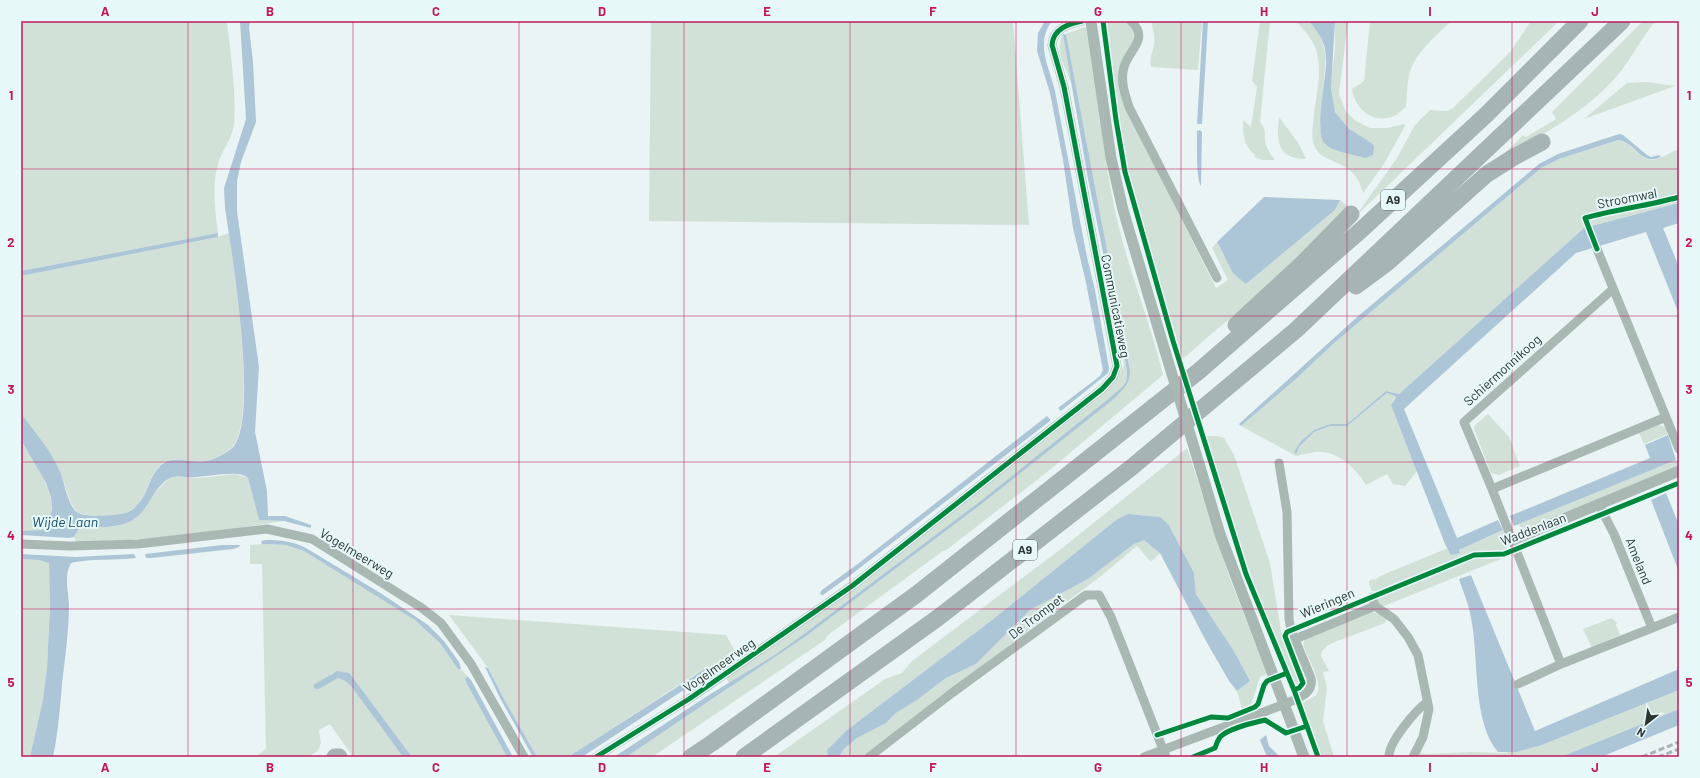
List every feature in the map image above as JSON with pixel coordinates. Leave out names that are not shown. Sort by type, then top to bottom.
[{"type":"highway","name":"A9","points":[[691,757],[917,594],[1199,371],[1354,236],[1486,115],[1580,21]]},
{"type":"highway","name":"A9","points":[[1296,330],[1622,21]]},
{"type":"highway","name":"A9","points":[[744,757],[939,617],[1132,467],[1296,330],[1387,263],[1487,174],[1514,156],[1542,142]]},
{"type":"highway","name":"A9","points":[[1199,371],[1217,342],[1338,230],[1351,214]]},
{"type":"street","name":"Communicatieweg","points":[[852,586],[1102,389],[1113,377],[1117,366],[1064,87],[1052,45],[1056,33],[1068,24],[1082,21]]},
{"type":"street","points":[[1091,21],[1111,158],[1123,210],[1220,534],[1304,757]]},
{"type":"street","points":[[1131,21],[1138,32],[1139,39],[1124,68],[1122,80],[1129,107],[1217,278]]},
{"type":"street","points":[[1597,249],[1679,449]]},
{"type":"street","name":"Schiermonnikoog","points":[[1513,540],[1464,422],[1613,289]]},
{"type":"street","points":[[1492,490],[1666,417]]},
{"type":"street","points":[[1144,757],[1164,753],[1285,704],[1306,694],[1312,685],[1289,619],[1287,512],[1279,463]]},
{"type":"street","name":"Waddenlaan","points":[[1513,540],[1679,471]]},
{"type":"street","name":"Ameland","points":[[1599,505],[1614,534],[1652,628]]},
{"type":"street","name":"Vogelmeerweg","points":[[21,544],[70,546],[138,544],[267,529],[312,539],[422,608],[441,623],[470,664],[524,757]]},
{"type":"street","points":[[1513,540],[1562,664]]},
{"type":"street","name":"Vogelmeerweg","points":[[596,757],[689,699],[852,586]]},
{"type":"street","name":"De Trompet","points":[[869,757],[952,693],[1086,595],[1099,596],[1111,617],[1164,753]]},
{"type":"street","name":"Wieringen","points":[[1295,639],[1374,602],[1394,619],[1408,637],[1418,655],[1426,702],[1429,709],[1423,736],[1413,757]]},
{"type":"street","points":[[1518,684],[1562,664],[1679,617]]},
{"type":"street","points":[[1389,757],[1389,750],[1396,739],[1421,706],[1426,702]]},
{"type":"shaded area","points":[[21,21],[227,21],[234,86],[235,112],[233,129],[219,161],[215,179],[214,197],[218,233],[21,271]]},
{"type":"shaded area","points":[[651,21],[1013,21],[1029,225],[649,221]]},
{"type":"shaded area","points":[[1109,21],[1125,21],[1129,23],[1135,33],[1134,41],[1120,66],[1139,135],[1216,288],[1228,280],[1212,248],[1217,242],[1223,255],[1246,284],[1335,210],[1340,200],[1349,207],[1284,274],[1183,359],[1143,228],[1126,164],[1114,85],[1107,25]]},
{"type":"shaded area","points":[[1151,21],[1202,21],[1198,70],[1151,67],[1151,58],[1154,47],[1154,32]]},
{"type":"shaded area","points":[[1260,21],[1270,21],[1260,122],[1264,129],[1267,148],[1275,160],[1263,160],[1254,157],[1255,155],[1248,147],[1244,135],[1243,120],[1251,127],[1257,87],[1252,81]]},
{"type":"shaded area","points":[[1296,21],[1309,21],[1320,34],[1326,56],[1320,129],[1325,145],[1365,158],[1370,142],[1354,133],[1341,121],[1333,105],[1331,86],[1335,49],[1335,21],[1348,21],[1339,94],[1346,112],[1356,121],[1370,128],[1387,128],[1404,124],[1405,126],[1384,164],[1363,193],[1359,181],[1353,173],[1322,155],[1316,149],[1312,134],[1319,78],[1318,60],[1311,40]]},
{"type":"shaded area","points":[[1370,21],[1451,21],[1425,48],[1412,66],[1408,81],[1406,107],[1396,115],[1388,118],[1381,119],[1367,114],[1357,103],[1352,89],[1364,81]]},
{"type":"shaded area","points":[[1531,21],[1559,21],[1355,217],[1397,158],[1415,125],[1430,110],[1447,111],[1453,108],[1511,51]]},
{"type":"shaded area","points":[[1643,21],[1656,21],[1646,33],[1626,65],[1609,85],[1582,109],[1552,129],[1504,156],[1506,152],[1523,135],[1526,137],[1556,119],[1552,112]]},
{"type":"shaded area","points":[[1085,27],[1089,29],[1103,140],[1114,206],[1125,249],[1163,375],[1046,473],[945,551],[828,635],[825,640],[652,757],[625,757],[731,687],[725,676],[854,589],[1080,412],[1116,379],[1124,365],[1071,83],[1060,53],[1060,41],[1062,35]]},
{"type":"shaded area","points":[[1647,82],[1675,86],[1584,119],[1627,83]]},
{"type":"shaded area","points":[[1279,117],[1299,144],[1306,159],[1290,156],[1284,152],[1279,141],[1278,134]]},
{"type":"shaded area","points":[[1618,140],[1623,141],[1643,157],[1653,160],[1679,149],[1679,203],[1584,228],[1399,394],[1386,391],[1347,424],[1330,424],[1314,430],[1301,441],[1296,452],[1314,432],[1330,426],[1347,426],[1387,393],[1395,396],[1391,405],[1417,471],[1405,486],[1393,484],[1387,474],[1366,485],[1351,466],[1338,457],[1322,452],[1314,452],[1296,456],[1241,426],[1296,379],[1333,344],[1541,168],[1559,159]]},
{"type":"shaded area","points":[[229,233],[239,311],[244,380],[243,411],[238,435],[227,452],[212,459],[200,462],[173,460],[163,463],[156,470],[139,503],[134,509],[119,515],[110,516],[92,516],[77,512],[71,503],[54,459],[21,413],[21,276],[218,237]]},
{"type":"shaded area","points":[[1488,414],[1509,437],[1520,466],[1499,475],[1491,473],[1474,429],[1474,426]]},
{"type":"shaded area","points":[[1659,425],[1665,427],[1668,434],[1644,444],[1639,433]]},
{"type":"shaded area","points":[[1206,436],[1217,436],[1224,438],[1234,455],[1270,563],[1281,631],[1300,680],[1296,685],[1291,678],[1240,547]]},
{"type":"shaded area","points":[[21,440],[40,472],[50,496],[52,508],[50,520],[45,531],[21,531]]},
{"type":"shaded area","points":[[1187,448],[1229,576],[1267,674],[1260,677],[1251,705],[1242,709],[1237,691],[1250,681],[1234,651],[1196,594],[1194,573],[1160,517],[1133,515],[1116,520],[992,620],[847,730],[827,750],[828,757],[774,757],[885,679],[902,673],[912,661],[1061,549]]},
{"type":"shaded area","points":[[1676,460],[1679,463],[1676,468],[1522,531],[1519,524]]},
{"type":"shaded area","points":[[236,474],[248,478],[259,520],[284,521],[212,532],[130,540],[76,542],[74,537],[80,527],[96,528],[117,526],[130,520],[170,478],[178,476],[198,478]]},
{"type":"shaded area","points":[[1503,530],[1509,544],[1505,550],[1474,552],[1376,591],[1372,591],[1369,581],[1373,579],[1375,580],[1380,576],[1448,548],[1451,554],[1460,552],[1459,550]]},
{"type":"shaded area","points":[[1144,539],[1160,553],[1151,562],[1137,546],[1101,576],[862,757],[839,757],[844,749],[857,738],[886,723],[896,713],[917,700],[946,678],[976,664],[1030,610],[1088,579],[1134,544]]},
{"type":"shaded area","points":[[250,545],[286,545],[304,551],[396,607],[427,629],[440,643],[458,668],[461,669],[467,676],[465,679],[468,686],[507,757],[412,757],[354,679],[345,673],[337,672],[330,674],[329,682],[338,678],[351,686],[403,757],[353,757],[330,724],[319,730],[321,743],[318,751],[308,757],[255,757],[266,749],[262,564],[250,564]]},
{"type":"shaded area","points":[[1500,557],[1501,559],[1384,606],[1374,603],[1375,598],[1471,559]]},
{"type":"shaded area","points":[[21,559],[39,560],[49,563],[50,606],[47,668],[43,699],[30,757],[21,757]]},
{"type":"shaded area","points":[[1372,612],[1387,619],[1385,623],[1328,645],[1322,651],[1321,656],[1329,671],[1323,672],[1327,687],[1323,721],[1334,757],[1321,757],[1302,704],[1316,695],[1318,690],[1317,677],[1303,644],[1305,639]]},
{"type":"shaded area","points":[[449,615],[726,635],[736,653],[708,673],[707,670],[694,675],[568,757],[537,757],[488,668]]},
{"type":"shaded area","points":[[1612,618],[1617,623],[1616,625],[1620,635],[1592,648],[1583,629]]},
{"type":"shaded area","points":[[1679,690],[1679,709],[1563,757],[1416,757],[1420,753],[1504,753],[1542,745]]},
{"type":"water","name":"Wijde Laan","points":[[240,21],[253,21],[250,22],[249,27],[253,62],[256,122],[241,162],[237,181],[237,211],[259,367],[255,432],[267,491],[268,516],[285,516],[311,525],[311,528],[284,521],[259,520],[248,478],[240,474],[231,474],[198,477],[178,476],[170,478],[157,489],[141,513],[135,518],[121,525],[80,527],[74,537],[69,538],[21,535],[21,531],[45,530],[52,510],[51,498],[46,483],[21,440],[21,413],[53,458],[61,474],[69,500],[74,509],[81,514],[94,516],[110,515],[130,511],[141,501],[156,470],[164,463],[174,460],[200,462],[216,458],[231,449],[240,433],[244,407],[242,334],[225,208],[224,188],[246,119]]},
{"type":"water","points":[[1045,21],[1052,21],[1044,38],[1045,55],[1055,91],[1109,368],[1108,373],[1061,411],[1058,408],[1100,376],[1103,370],[1085,278],[1073,228],[1063,160],[1050,93],[1037,51],[1038,33]]},
{"type":"water","points":[[1203,21],[1208,21],[1202,124],[1197,124]]},
{"type":"water","points":[[1309,21],[1335,21],[1331,89],[1335,112],[1349,129],[1374,146],[1373,155],[1365,158],[1338,151],[1325,144],[1322,138],[1320,128],[1326,56],[1320,37]]},
{"type":"water","points":[[1063,34],[1066,35],[1130,371],[1130,376],[1126,386],[1115,398],[984,502],[806,636],[626,757],[614,757],[712,693],[775,655],[804,634],[982,500],[1112,396],[1127,380],[1126,364],[1088,179]]},
{"type":"water","points":[[1200,130],[1202,132],[1201,186],[1198,176],[1197,151],[1197,131]]},
{"type":"water","points":[[1619,134],[1623,135],[1647,155],[1651,157],[1659,155],[1661,157],[1648,159],[1643,157],[1629,145],[1618,140],[1559,159],[1541,168],[1333,344],[1296,379],[1241,426],[1239,424],[1356,318],[1539,164],[1558,154]]},
{"type":"water","points":[[1264,197],[1340,200],[1335,210],[1246,284],[1233,273],[1217,242]]},
{"type":"water","points":[[1679,203],[1679,223],[1663,228],[1679,267],[1679,314],[1646,232],[1576,253],[1404,409],[1457,538],[1498,520],[1503,530],[1459,550],[1460,553],[1451,555],[1445,544],[1391,405],[1396,397],[1387,393],[1347,426],[1330,426],[1314,432],[1299,447],[1296,454],[1294,452],[1301,441],[1314,430],[1330,424],[1347,424],[1386,391],[1399,394],[1584,228]]},
{"type":"water","points":[[218,233],[218,237],[21,276],[21,271]]},
{"type":"water","points":[[1047,416],[1050,421],[848,577],[821,595],[820,593],[822,590],[859,563]]},
{"type":"water","points":[[1668,435],[1676,460],[1514,526],[1510,516],[1650,458],[1645,445]]},
{"type":"water","points":[[1666,493],[1679,525],[1679,572],[1651,500]]},
{"type":"water","points":[[1128,514],[1160,517],[1168,524],[1194,573],[1196,594],[1234,651],[1250,681],[1237,691],[1229,681],[1206,641],[1160,553],[1144,540],[1134,544],[1088,579],[1030,610],[976,664],[946,678],[917,700],[896,713],[886,723],[857,738],[844,749],[839,757],[828,757],[827,750],[847,730],[992,620],[1116,520]]},
{"type":"water","points":[[261,541],[286,541],[306,548],[382,594],[428,625],[444,641],[459,662],[461,669],[458,669],[440,643],[415,620],[304,551],[286,545],[262,544]]},
{"type":"water","points":[[222,545],[240,545],[239,547],[233,549],[152,558],[146,558],[145,554]]},
{"type":"water","points":[[21,554],[76,557],[134,554],[136,558],[79,561],[71,563],[67,578],[69,604],[68,634],[59,720],[53,757],[30,757],[43,699],[47,668],[50,606],[49,563],[39,560],[21,559]]},
{"type":"water","points":[[1471,575],[1535,731],[1679,669],[1679,690],[1542,745],[1516,752],[1498,752],[1490,739],[1484,724],[1480,707],[1471,618],[1459,579]]},
{"type":"water","points":[[485,667],[488,668],[537,757],[533,757],[500,698]]},
{"type":"water","points":[[705,669],[708,673],[702,678],[582,757],[568,757]]},
{"type":"water","points":[[337,671],[349,673],[412,757],[403,757],[351,686],[345,681],[338,678],[319,689],[316,689],[313,686]]},
{"type":"water","points":[[467,676],[471,680],[513,757],[507,757],[468,686],[465,679]]},
{"type":"water","points":[[1679,709],[1679,725],[1601,757],[1561,757]]},
{"type":"water","points":[[1266,735],[1269,746],[1280,757],[1267,757],[1260,740]]},
{"type":"railway","points":[[1642,757],[1679,742]]},
{"type":"railway","points":[[1658,757],[1679,749]]},
{"type":"cycle path","points":[[596,757],[689,699],[852,586],[1102,389],[1113,377],[1117,366],[1064,87],[1052,45],[1053,39],[1058,31],[1062,28],[1082,21]]},
{"type":"cycle path","points":[[1103,21],[1116,120],[1125,172],[1173,341],[1246,574],[1294,690],[1318,757]]},
{"type":"cycle path","name":"Stroomwal","points":[[1597,249],[1585,218],[1679,197]]},
{"type":"cycle path","points":[[1294,690],[1299,688],[1303,683],[1285,636],[1287,632],[1474,555],[1504,554],[1679,483]]},
{"type":"cycle path","points":[[1157,735],[1211,717],[1228,718],[1255,707],[1258,704],[1264,685],[1267,681],[1287,673]]},
{"type":"cycle path","points":[[1193,757],[1215,748],[1220,737],[1224,734],[1235,728],[1248,724],[1265,720],[1286,733],[1307,726]]}]
